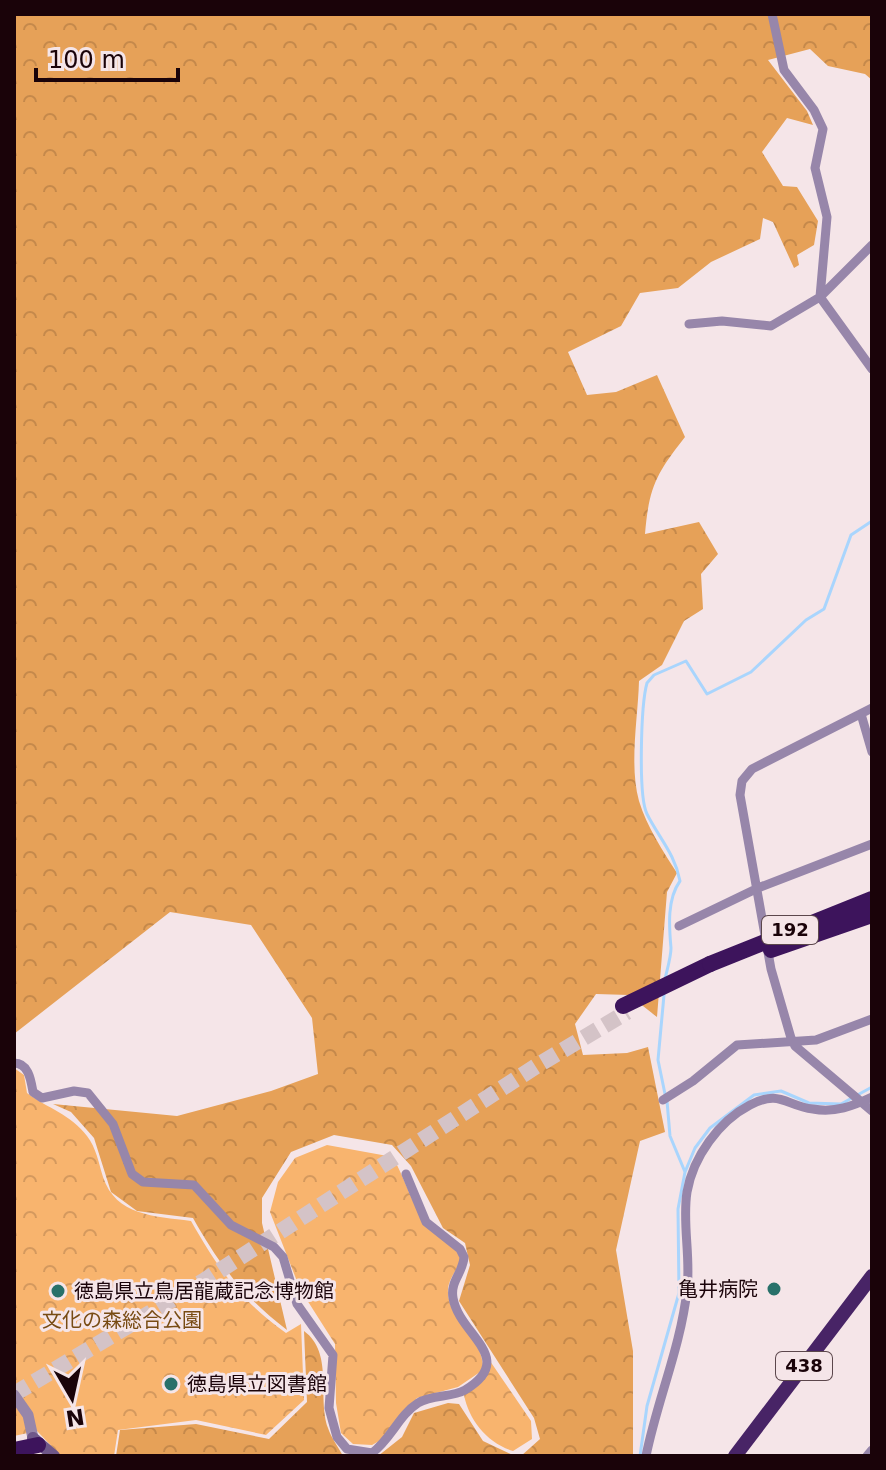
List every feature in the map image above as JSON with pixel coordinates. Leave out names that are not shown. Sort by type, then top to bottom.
[{"type":"highway","name":"192","points":[[625,1009],[872,899]]},
{"type":"highway","name":"192","points":[[712,968],[872,915]]},
{"type":"highway","name":"438","points":[[735,1456],[872,1276]]},
{"type":"highway","points":[[14,1440],[35,1441]]},
{"type":"highway","points":[[14,1450],[35,1441]]},
{"type":"main road","points":[[35,1441],[54,1456]]},
{"type":"street","points":[[772,14],[784,70],[814,110],[823,129],[815,168],[827,217],[820,297],[872,369]]},
{"type":"street","points":[[689,324],[722,321],[771,326],[820,297],[872,245]]},
{"type":"street","points":[[872,708],[752,769],[742,781],[740,795],[771,969],[793,1042],[872,1111]]},
{"type":"street","points":[[861,714],[872,752]]},
{"type":"street","points":[[679,926],[758,888],[872,844]]},
{"type":"street","points":[[663,1100],[704,1073],[737,1045],[753,1041],[816,1040],[872,1019]]},
{"type":"street","points":[[14,1063],[30,1074],[33,1092],[42,1098],[74,1091],[88,1093],[113,1124],[132,1174],[143,1182],[194,1185],[231,1225],[274,1247],[283,1257],[297,1304],[333,1355],[329,1408],[337,1437],[347,1449],[372,1453],[387,1442],[409,1409],[421,1401],[461,1393],[481,1380],[487,1370],[487,1354],[453,1298],[452,1286],[464,1257],[460,1249],[426,1222],[406,1174]]},
{"type":"street","points":[[646,1456],[687,1289],[687,1191],[703,1152],[732,1116],[765,1098],[778,1097],[810,1109],[830,1111],[872,1097]]},
{"type":"street","points":[[14,1395],[28,1415],[35,1441]]},
{"type":"street","points":[[867,1456],[872,1450]]},
{"type":"green space","points":[[14,14],[872,14],[872,80],[865,74],[828,66],[810,49],[768,60],[807,111],[813,125],[787,118],[762,152],[783,186],[797,187],[818,221],[814,245],[797,255],[799,265],[794,268],[773,222],[763,218],[760,239],[711,262],[678,288],[640,293],[621,326],[568,352],[587,395],[616,392],[657,375],[685,437],[656,482],[645,534],[699,522],[718,554],[701,574],[703,609],[684,621],[662,665],[639,681],[634,757],[636,787],[646,820],[677,873],[667,892],[657,1017],[629,995],[596,994],[575,1024],[583,1055],[627,1053],[648,1047],[665,1132],[640,1141],[616,1250],[633,1351],[633,1456],[521,1456],[540,1439],[534,1418],[459,1301],[470,1265],[465,1243],[443,1228],[411,1166],[392,1145],[334,1135],[291,1152],[262,1198],[262,1223],[287,1330],[234,1279],[193,1218],[137,1211],[111,1192],[94,1138],[71,1112],[53,1104],[177,1116],[271,1091],[318,1074],[312,1018],[251,925],[170,912],[14,1034]]},
{"type":"green space","name":"文化の森総合公園","points":[[14,1068],[24,1075],[27,1093],[66,1117],[87,1136],[109,1190],[117,1200],[138,1212],[191,1221],[211,1255],[243,1296],[286,1333],[301,1324],[304,1400],[266,1435],[196,1420],[118,1430],[114,1456],[61,1456],[37,1431],[14,1436]]},
{"type":"green space","points":[[327,1145],[393,1157],[417,1210],[432,1230],[458,1250],[461,1259],[449,1285],[449,1300],[482,1359],[483,1370],[458,1387],[417,1398],[381,1440],[372,1445],[353,1444],[341,1433],[336,1403],[335,1344],[300,1289],[270,1212],[278,1182],[295,1158]]},
{"type":"green space","points":[[304,1331],[319,1351],[325,1416],[329,1431],[343,1456],[116,1456],[120,1430],[196,1424],[269,1439],[307,1402]]},
{"type":"green space","points":[[490,1361],[531,1421],[532,1439],[513,1451],[487,1436],[466,1404],[464,1395],[485,1377]]},
{"type":"green space","points":[[448,1403],[459,1404],[483,1441],[515,1456],[378,1456],[402,1437],[414,1413]]},
{"type":"waterway","points":[[665,979],[671,952],[671,904],[680,881],[644,804],[641,750],[647,683],[654,675],[686,661],[707,694],[751,672],[806,620],[824,609],[851,535],[872,521]]},
{"type":"waterway","points":[[664,995],[658,1060],[665,1094]]},
{"type":"waterway","points":[[640,1456],[647,1406],[679,1293],[678,1209],[685,1172],[695,1148],[710,1128],[754,1095],[781,1091],[809,1103],[841,1104],[872,1087]]},
{"type":"waterway","points":[[667,1101],[670,1136],[685,1172]]},
{"type":"tunnel","points":[[14,1394],[205,1280],[538,1065],[627,1012]]},
{"type":"place","name":"亀井病院","points":[[774,1289]]},
{"type":"place","name":"徳島県立鳥居龍蔵記念博物館","points":[[58,1291]]},
{"type":"place","name":"徳島県立図書館","points":[[171,1384]]}]
